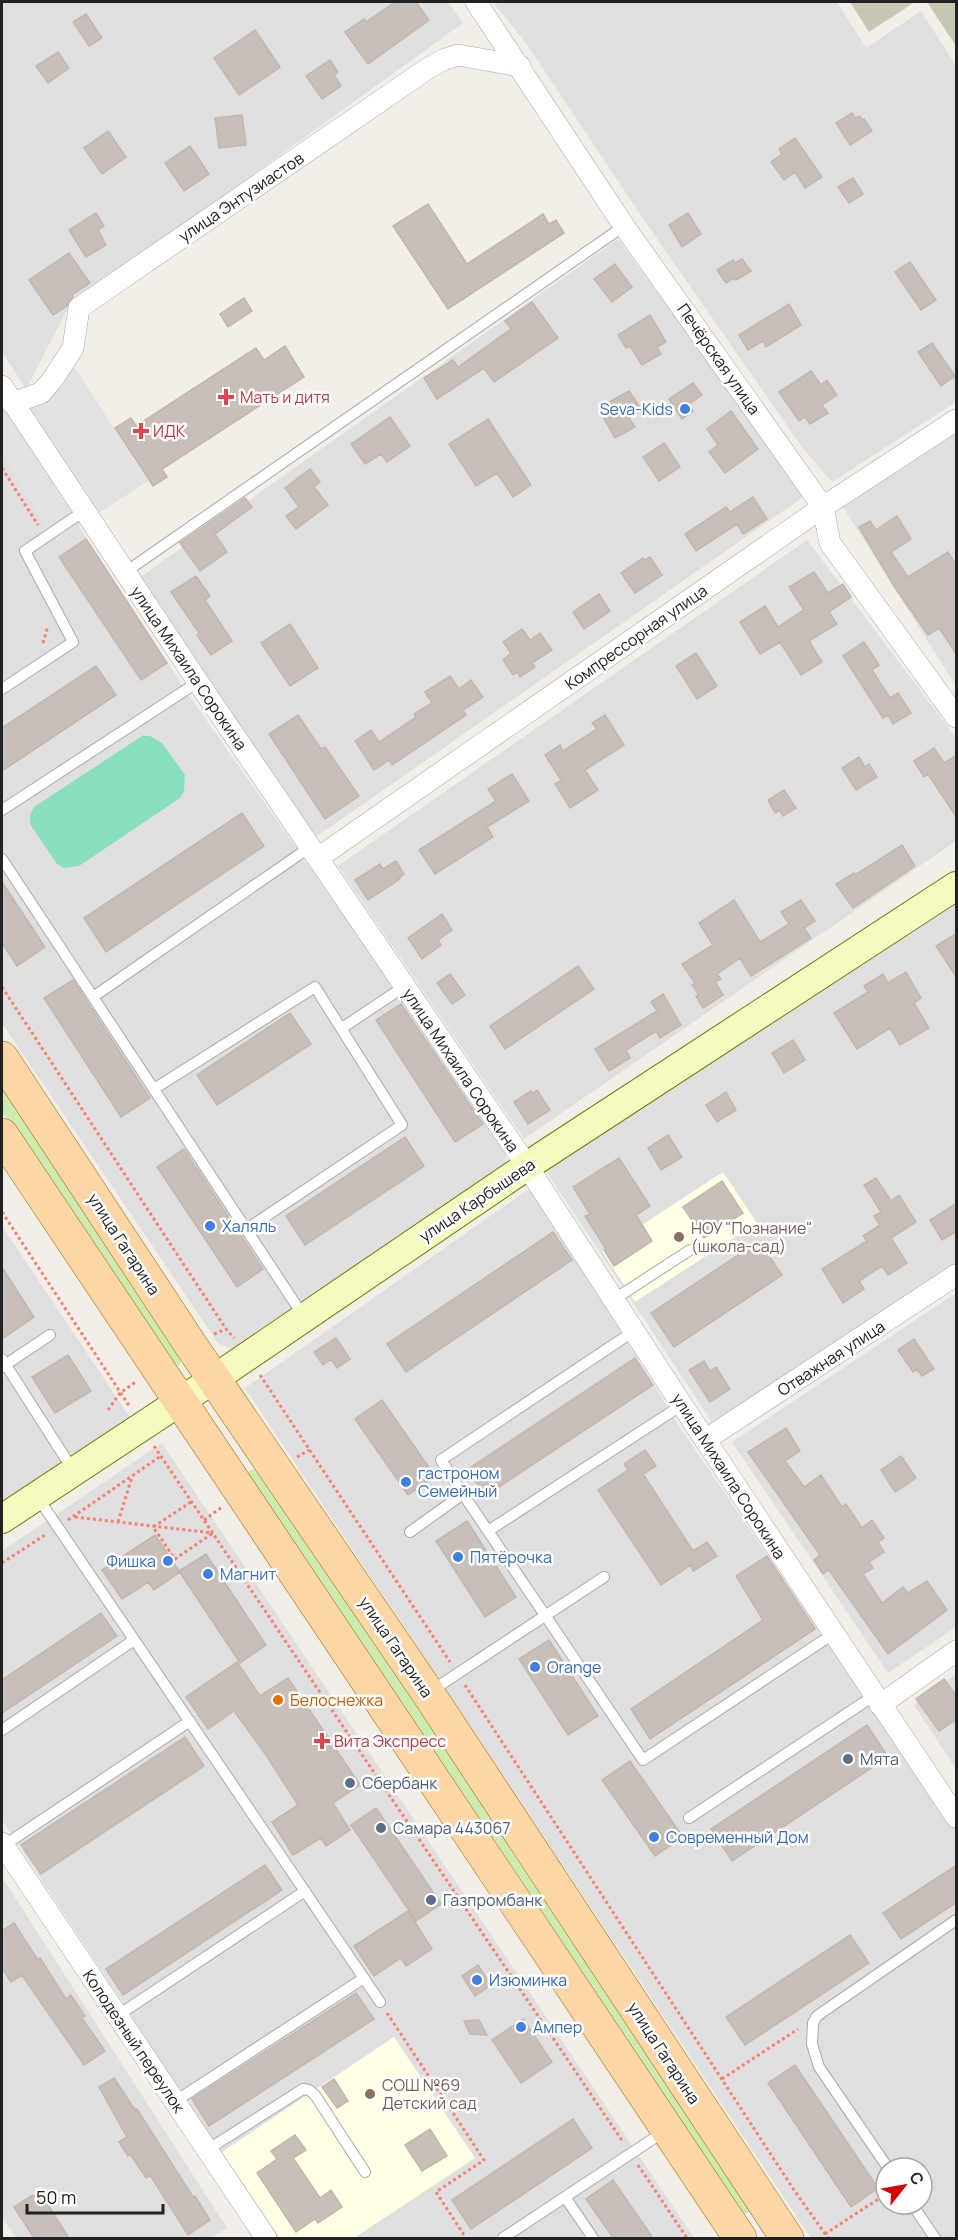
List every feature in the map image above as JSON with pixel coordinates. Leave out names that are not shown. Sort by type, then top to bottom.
[{"type":"main road","name":"улица Гагарина","points":[[2,1058],[214,1379],[428,1693],[788,2238]]},
{"type":"main road","points":[[2,1135],[740,2238]]},
{"type":"main road","points":[[227,1473],[262,1449]]},
{"type":"street","name":"Печёрская улица","points":[[476,2],[624,225],[823,507],[830,543],[957,717]]},
{"type":"street","name":"улица Энтузиастов","points":[[5,400],[41,393],[53,379],[73,348],[79,308],[427,69],[443,60],[459,55],[520,66]]},
{"type":"street","name":"улица Михаила Сорокина","points":[[5,400],[84,510],[124,573],[527,1166],[833,1634],[957,1817]]},
{"type":"street","name":"Компрессорная улица","points":[[314,852],[823,507],[957,420]]},
{"type":"street","name":"улица Карбышева","points":[[2,1519],[73,1470],[180,1402],[527,1166],[957,886]]},
{"type":"street","name":"Отважная улица","points":[[705,1440],[957,1275]]},
{"type":"street","points":[[878,1700],[957,1651]]},
{"type":"street","name":"Колодезный переулок","points":[[2,1844],[266,2238]]},
{"type":"lane","points":[[124,573],[624,225]]},
{"type":"lane","points":[[2,688],[73,642],[25,551],[84,510]]},
{"type":"lane","points":[[2,810],[198,682]]},
{"type":"lane","points":[[93,996],[314,852]]},
{"type":"lane","points":[[2,859],[304,1317]]},
{"type":"lane","points":[[342,1028],[405,986]]},
{"type":"lane","points":[[154,1089],[315,987],[402,1125],[247,1230]]},
{"type":"lane","points":[[614,1300],[690,1250]]},
{"type":"lane","points":[[634,1331],[441,1460],[463,1494],[643,1760],[833,1634]]},
{"type":"lane","points":[[50,1335],[3,1363],[73,1470]]},
{"type":"lane","points":[[488,1531],[682,1405]]},
{"type":"lane","points":[[410,1532],[463,1494]]},
{"type":"lane","points":[[36,1495],[380,2001]]},
{"type":"lane","points":[[428,1693],[604,1577]]},
{"type":"lane","points":[[2,1730],[135,1640]]},
{"type":"lane","points":[[689,1818],[878,1700]]},
{"type":"lane","points":[[2,1844],[190,1721]]},
{"type":"lane","points":[[117,2016],[305,1891]]},
{"type":"lane","points":[[880,2156],[819,2067],[812,2044],[813,2023],[817,2016],[957,1920]]},
{"type":"lane","points":[[174,2102],[364,1978]]},
{"type":"lane","points":[[207,2150],[303,2089],[315,2095],[365,2172]]},
{"type":"lane","points":[[505,2238],[667,2129]]},
{"type":"lane","points":[[565,2197],[592,2238]]},
{"type":"lane","points":[[920,2216],[935,2238]]},
{"type":"path","points":[[2,468],[46,537]]},
{"type":"path","points":[[38,647],[44,642],[49,630],[48,623]]},
{"type":"path","points":[[2,987],[828,2238]]},
{"type":"path","points":[[2,1212],[191,1502],[687,2238]]},
{"type":"path","points":[[2,1563],[161,1456]]},
{"type":"path","points":[[118,1522],[133,1475]]},
{"type":"path","points":[[153,1527],[191,1502]]},
{"type":"path","points":[[73,1516],[213,1533]]},
{"type":"path","points":[[153,1527],[174,1559],[213,1533]]},
{"type":"path","points":[[380,2001],[484,2160],[436,2192],[465,2238]]},
{"type":"path","points":[[722,2079],[817,2016]]},
{"type":"path","points":[[825,2234],[874,2201]]},
{"type":"shaded area","points":[[2,2],[448,2],[463,23],[68,308],[26,389],[2,352]]},
{"type":"shaded area","points":[[493,2],[837,2],[866,48],[921,11],[956,66],[956,402],[832,482],[802,447],[642,217],[526,43]]},
{"type":"shaded area","points":[[850,2],[915,2],[869,32]]},
{"type":"shaded area","points":[[927,2],[956,2],[956,46]]},
{"type":"shaded area","points":[[618,239],[806,495],[316,837],[139,578]]},
{"type":"shaded area","points":[[75,368],[148,481],[56,541],[2,456],[2,415]]},
{"type":"shaded area","points":[[2,403],[190,697],[503,1142],[506,1154],[506,1167],[232,1350],[218,1343],[2,1023]]},
{"type":"shaded area","points":[[956,423],[956,686],[836,496]]},
{"type":"shaded area","points":[[807,540],[956,738],[956,841],[524,1139],[338,866]]},
{"type":"shaded area","points":[[956,902],[956,1264],[712,1422],[546,1171]]},
{"type":"shaded area","name":"НОУ \"Познание\" (школа-сад)","points":[[723,1172],[757,1223],[635,1302],[602,1251]]},
{"type":"shaded area","points":[[529,1189],[592,1284],[679,1426],[956,1831],[956,2238],[811,2238],[245,1388]]},
{"type":"shaded area","points":[[2,1226],[131,1419],[2,1503]]},
{"type":"shaded area","points":[[956,1293],[956,1627],[888,1673],[732,1442]]},
{"type":"shaded area","points":[[162,1443],[694,2238],[278,2238],[2,1820],[2,1551]]},
{"type":"shaded area","points":[[956,1674],[956,1769],[914,1705]]},
{"type":"shaded area","points":[[2,1877],[227,2228],[211,2238],[16,2238],[2,2217]]},
{"type":"shaded area","name":"СОШ №69 Детский сад","points":[[394,2037],[475,2158],[354,2238],[280,2238],[222,2152]]},
{"type":"green space","points":[[142,736],[150,736],[162,743],[185,775],[184,791],[180,798],[79,866],[64,868],[57,864],[30,824],[30,815],[34,807]]},
{"type":"green space","points":[[2,1084],[182,1357],[179,1366],[169,1366],[2,1112]]},
{"type":"green space","points":[[256,1468],[261,1470],[753,2209],[742,2216],[247,1476],[249,1471]]},
{"type":"building","points":[[395,2],[416,2],[429,20],[368,64],[345,32],[364,19],[366,22]]},
{"type":"building","points":[[86,14],[102,38],[89,46],[73,22]]},
{"type":"building","points":[[255,30],[280,67],[239,95],[214,58]]},
{"type":"building","points":[[58,52],[69,68],[48,83],[36,66]]},
{"type":"building","points":[[330,60],[338,72],[334,75],[341,86],[322,99],[306,76]]},
{"type":"building","points":[[852,113],[855,118],[860,116],[862,120],[864,119],[872,131],[850,145],[836,123]]},
{"type":"building","points":[[242,115],[246,145],[219,148],[215,118]]},
{"type":"building","points":[[108,131],[126,157],[102,174],[84,148]]},
{"type":"building","points":[[795,138],[822,177],[805,188],[795,172],[784,180],[771,162],[782,154],[779,149]]},
{"type":"building","points":[[190,146],[209,174],[184,191],[165,163]]},
{"type":"building","points":[[853,178],[863,194],[849,203],[838,187]]},
{"type":"building","points":[[428,204],[467,264],[543,214],[549,224],[556,220],[564,233],[448,309],[393,226]]},
{"type":"building","points":[[96,213],[104,226],[98,230],[106,245],[86,257],[69,230]]},
{"type":"building","points":[[688,213],[701,234],[682,247],[669,225]]},
{"type":"building","points":[[69,253],[90,283],[72,295],[67,306],[53,315],[29,280]]},
{"type":"building","points":[[742,259],[751,271],[726,283],[717,270],[733,260],[735,263]]},
{"type":"building","points":[[910,262],[936,300],[921,310],[895,272]]},
{"type":"building","points":[[615,264],[632,287],[612,302],[594,279]]},
{"type":"building","points":[[244,298],[252,311],[228,327],[220,314]]},
{"type":"building","points":[[532,302],[558,338],[494,382],[484,368],[437,399],[424,378],[453,360],[458,367],[511,329],[505,321]]},
{"type":"building","points":[[789,304],[801,325],[766,347],[763,341],[748,350],[739,335]]},
{"type":"building","points":[[650,315],[666,342],[657,347],[661,354],[642,365],[630,346],[626,348],[618,335]]},
{"type":"building","points":[[932,343],[955,376],[941,386],[918,352]]},
{"type":"building","name":"Мать и дитя","points":[[285,346],[304,377],[162,469],[167,477],[153,486],[115,428],[131,418],[136,426],[256,348],[264,360]]},
{"type":"building","points":[[811,371],[821,385],[827,380],[837,395],[822,405],[828,413],[810,424],[805,417],[799,421],[779,392]]},
{"type":"building","points":[[693,383],[702,395],[689,404],[693,411],[682,419],[669,399]]},
{"type":"building","points":[[629,391],[642,410],[629,418],[635,427],[615,438],[602,415],[613,408],[609,402]]},
{"type":"building","points":[[731,411],[758,449],[725,473],[709,452],[718,445],[707,429]]},
{"type":"building","points":[[390,417],[410,446],[387,462],[381,454],[365,464],[351,444]]},
{"type":"building","points":[[488,419],[531,485],[513,497],[497,473],[476,486],[449,444]]},
{"type":"building","points":[[664,443],[680,467],[659,481],[643,457]]},
{"type":"building","points":[[310,469],[320,482],[314,487],[328,505],[296,529],[286,516],[299,507],[285,488]]},
{"type":"building","points":[[753,497],[767,519],[743,534],[737,524],[696,551],[685,534],[726,507],[730,512]]},
{"type":"building","points":[[245,498],[252,507],[215,534],[227,552],[200,571],[180,543]]},
{"type":"building","points":[[897,516],[911,539],[891,552],[908,577],[948,552],[956,565],[957,655],[939,628],[928,635],[894,586],[859,527],[870,521],[876,530]]},
{"type":"building","points":[[86,539],[167,663],[141,680],[59,557]]},
{"type":"building","points":[[650,557],[662,575],[635,593],[621,573],[643,558],[645,560]]},
{"type":"building","points":[[814,572],[828,593],[843,584],[851,597],[829,612],[837,624],[809,641],[822,662],[801,675],[780,642],[760,654],[740,622],[765,606],[778,627],[804,610],[789,587]]},
{"type":"building","points":[[196,576],[210,596],[205,600],[232,641],[211,655],[171,592]]},
{"type":"building","points":[[599,594],[610,611],[584,629],[573,612]]},
{"type":"building","points":[[290,624],[318,668],[290,686],[261,643]]},
{"type":"building","points":[[522,629],[530,640],[540,633],[552,650],[532,663],[535,667],[520,677],[517,672],[513,675],[503,660],[511,653],[503,642]]},
{"type":"building","points":[[864,642],[879,665],[872,670],[890,698],[898,693],[911,713],[893,724],[888,715],[883,718],[843,656]]},
{"type":"building","points":[[696,653],[717,686],[697,699],[676,666]]},
{"type":"building","points":[[96,666],[116,695],[2,771],[2,728]]},
{"type":"building","points":[[450,676],[459,689],[471,680],[483,697],[463,710],[466,715],[392,765],[389,760],[374,770],[355,741],[371,730],[379,742],[416,717],[414,714],[432,703],[425,692]]},
{"type":"building","points":[[298,715],[321,749],[325,747],[359,796],[325,819],[269,734]]},
{"type":"building","points":[[605,715],[624,745],[585,770],[598,790],[570,808],[555,784],[561,780],[545,755],[560,745],[563,751],[597,729],[592,723]]},
{"type":"building","points":[[934,748],[944,763],[957,755],[957,818],[928,774],[924,777],[914,761]]},
{"type":"building","points":[[859,757],[865,767],[869,764],[877,777],[856,790],[842,768]]},
{"type":"building","points":[[512,774],[529,801],[487,827],[493,837],[435,874],[419,850],[496,801],[488,789]]},
{"type":"building","points":[[784,790],[796,808],[783,816],[780,810],[775,813],[768,800]]},
{"type":"building","points":[[242,813],[264,846],[106,952],[84,918]]},
{"type":"building","points":[[902,845],[915,866],[853,908],[836,884],[854,873],[855,875]]},
{"type":"building","points":[[396,861],[404,874],[368,900],[355,880],[380,864],[383,869]]},
{"type":"building","points":[[2,882],[45,947],[17,966],[2,943]]},
{"type":"building","points":[[734,900],[760,942],[789,924],[781,912],[801,900],[815,921],[804,928],[811,938],[751,976],[740,958],[717,974],[721,979],[715,982],[723,995],[703,1008],[696,996],[699,995],[692,985],[695,983],[682,964],[713,945],[699,923]]},
{"type":"building","points":[[442,914],[452,930],[438,940],[441,945],[422,959],[408,938]]},
{"type":"building","points":[[957,933],[957,978],[936,946]]},
{"type":"building","points":[[578,966],[594,989],[505,1049],[490,1026]]},
{"type":"building","points":[[906,972],[921,998],[914,1003],[929,1028],[900,1045],[890,1028],[857,1049],[834,1013],[868,992],[864,986],[883,974],[888,983]]},
{"type":"building","points":[[450,974],[465,995],[452,1004],[437,983]]},
{"type":"building","points":[[73,980],[150,1098],[121,1117],[44,998]]},
{"type":"building","points":[[663,994],[681,1025],[660,1038],[656,1031],[626,1050],[630,1058],[609,1071],[595,1049],[657,1011],[651,1002]]},
{"type":"building","points":[[401,1004],[483,1124],[455,1142],[376,1020]]},
{"type":"building","points":[[290,1013],[311,1044],[217,1105],[197,1075]]},
{"type":"building","points":[[793,1040],[805,1060],[784,1073],[772,1053]]},
{"type":"building","points":[[537,1090],[550,1110],[528,1124],[514,1102],[531,1091],[532,1094]]},
{"type":"building","points":[[726,1092],[736,1110],[717,1122],[706,1105]]},
{"type":"building","points":[[668,1135],[682,1157],[661,1170],[648,1148]]},
{"type":"building","points":[[405,1137],[424,1166],[305,1245],[286,1216]]},
{"type":"building","points":[[184,1149],[263,1269],[237,1287],[157,1167]]},
{"type":"building","points":[[619,1158],[650,1206],[636,1215],[652,1241],[614,1266],[585,1216],[590,1214],[573,1187]]},
{"type":"building","points":[[876,1178],[891,1201],[899,1195],[916,1222],[891,1238],[907,1263],[888,1275],[882,1266],[859,1281],[864,1289],[843,1303],[822,1269],[867,1241],[863,1236],[880,1225],[874,1216],[881,1212],[864,1185]]},
{"type":"building","points":[[722,1181],[743,1213],[704,1238],[683,1207]]},
{"type":"building","points":[[957,1203],[957,1231],[942,1240],[930,1220]]},
{"type":"building","points":[[553,1232],[572,1260],[406,1372],[387,1344]]},
{"type":"building","points":[[759,1241],[782,1275],[674,1347],[651,1313]]},
{"type":"building","points":[[2,1267],[34,1317],[2,1339]]},
{"type":"building","points":[[336,1338],[350,1359],[337,1368],[331,1359],[323,1365],[314,1352]]},
{"type":"building","points":[[914,1339],[934,1369],[922,1376],[917,1369],[913,1372],[898,1350]]},
{"type":"building","points":[[68,1355],[91,1391],[55,1413],[32,1377]]},
{"type":"building","points":[[635,1358],[653,1385],[485,1496],[468,1469]]},
{"type":"building","points":[[704,1361],[710,1371],[716,1367],[730,1389],[710,1402],[689,1370]]},
{"type":"building","points":[[382,1400],[435,1476],[408,1495],[355,1419]]},
{"type":"building","points":[[786,1428],[800,1451],[785,1461],[804,1487],[821,1475],[842,1507],[846,1504],[862,1528],[872,1520],[884,1538],[878,1542],[884,1552],[869,1562],[873,1568],[863,1574],[882,1603],[903,1587],[908,1593],[927,1581],[947,1610],[888,1654],[829,1570],[823,1574],[814,1560],[820,1555],[748,1452]]},
{"type":"building","points":[[645,1450],[656,1466],[643,1474],[693,1551],[707,1542],[717,1556],[693,1571],[691,1565],[661,1585],[598,1490],[628,1470],[624,1464]]},
{"type":"building","points":[[901,1456],[916,1478],[895,1492],[881,1470]]},
{"type":"building","points":[[467,1521],[516,1597],[485,1617],[436,1541]]},
{"type":"building","points":[[155,1535],[180,1572],[154,1590],[148,1582],[122,1599],[102,1570]]},
{"type":"building","points":[[206,1554],[266,1645],[240,1663],[179,1571]]},
{"type":"building","points":[[767,1556],[815,1629],[650,1739],[631,1709],[763,1620],[736,1576]]},
{"type":"building","points":[[101,1613],[117,1636],[2,1713],[2,1680]]},
{"type":"building","points":[[549,1640],[598,1716],[568,1735],[519,1659]]},
{"type":"building","points":[[237,1662],[260,1696],[288,1678],[360,1785],[333,1803],[350,1830],[326,1846],[321,1838],[293,1855],[272,1822],[298,1805],[266,1755],[234,1711],[208,1729],[186,1697]]},
{"type":"building","points":[[944,1679],[957,1697],[957,1719],[939,1731],[916,1699]]},
{"type":"building","points":[[867,1725],[888,1757],[732,1861],[711,1829]]},
{"type":"building","points":[[185,1737],[204,1766],[41,1874],[21,1845]]},
{"type":"building","points":[[630,1761],[683,1837],[655,1856],[602,1780]]},
{"type":"building","points":[[376,1808],[441,1904],[416,1921],[351,1825]]},
{"type":"building","points":[[265,1865],[282,1890],[123,1995],[106,1969]]},
{"type":"building","points":[[957,1865],[957,1902],[901,1939],[883,1913]]},
{"type":"building","points":[[408,1911],[432,1949],[406,1966],[401,1958],[374,1976],[354,1946]]},
{"type":"building","points":[[14,1923],[66,1999],[71,1995],[85,2016],[82,2018],[105,2051],[84,2065],[22,1975],[11,1982],[2,1968],[2,1931]]},
{"type":"building","points":[[850,1935],[869,1963],[745,2045],[726,2017]]},
{"type":"building","name":"Изюминка","points":[[478,1965],[491,1985],[475,1996],[462,1976]]},
{"type":"building","points":[[356,1993],[374,2019],[209,2126],[192,2099]]},
{"type":"building","points":[[523,2019],[552,2062],[521,2083],[492,2040]]},
{"type":"building","points":[[479,2020],[487,2035],[470,2034],[464,2021]]},
{"type":"building","points":[[795,2065],[874,2182],[874,2191],[851,2207],[768,2083]]},
{"type":"building","points":[[114,2078],[210,2220],[188,2235],[150,2175],[146,2178],[119,2142],[127,2137],[99,2087]]},
{"type":"building","points":[[334,2079],[348,2101],[337,2108],[322,2087]]},
{"type":"building","points":[[573,2119],[592,2148],[471,2229],[452,2200]]},
{"type":"building","points":[[430,2129],[447,2156],[422,2171],[405,2145]]},
{"type":"building","points":[[295,2135],[306,2150],[293,2158],[320,2198],[331,2190],[342,2207],[318,2223],[315,2219],[296,2232],[257,2173],[277,2159],[271,2151]]},
{"type":"building","points":[[613,2180],[653,2238],[613,2238],[586,2199]]},
{"type":"building","points":[[39,2191],[69,2238],[34,2238],[14,2207]]},
{"type":"place","name":"Мать и дитя","points":[[226,397]]},
{"type":"place","name":"Seva-Kids","points":[[685,409]]},
{"type":"place","name":"ИДК","points":[[141,431]]},
{"type":"place","name":"Халяль","points":[[210,1226]]},
{"type":"place","name":"НОУ \"Познание\" (школа-сад)","points":[[679,1237]]},
{"type":"place","name":"гастроном Семейный","points":[[406,1482]]},
{"type":"place","name":"Пятёрочка","points":[[458,1557]]},
{"type":"place","name":"Фишка","points":[[168,1561]]},
{"type":"place","name":"Магнит","points":[[208,1574]]},
{"type":"place","name":"Orange","points":[[535,1667]]},
{"type":"place","name":"Белоснежка","points":[[278,1700]]},
{"type":"place","name":"Вита Экспресс","points":[[322,1741]]},
{"type":"place","name":"Мята","points":[[848,1759]]},
{"type":"place","name":"Сбербанк","points":[[350,1783]]},
{"type":"place","name":"Самара 443067","points":[[381,1828]]},
{"type":"place","name":"Современный Дом","points":[[654,1837]]},
{"type":"place","name":"Газпромбанк","points":[[431,1900]]},
{"type":"place","name":"Изюминка","points":[[477,1980]]},
{"type":"place","name":"Ампер","points":[[521,2027]]},
{"type":"place","name":"СОШ №69 Детский сад","points":[[370,2094]]}]
